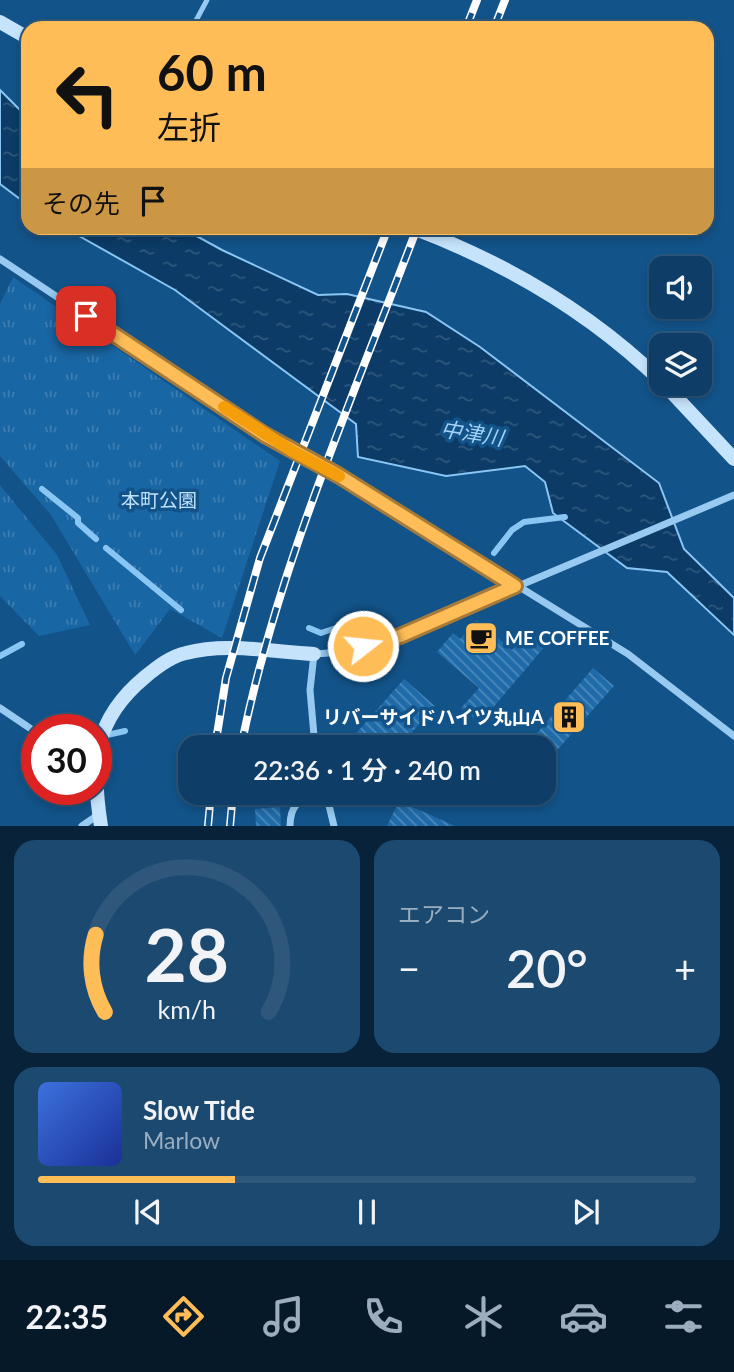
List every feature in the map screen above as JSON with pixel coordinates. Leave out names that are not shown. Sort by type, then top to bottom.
[{"type":"street","points":[[0,22],[21,34]]},
{"type":"street","points":[[432,235],[463,246],[533,282],[565,303],[649,372]]},
{"type":"street","points":[[0,260],[265,435],[338,475],[628,654],[734,736]]},
{"type":"street","points":[[674,396],[734,459]]},
{"type":"street","points":[[111,714],[116,705],[158,666],[184,653],[215,648],[314,654],[345,652],[400,636],[733,495]]},
{"type":"street","points":[[314,654],[310,690],[314,735]]},
{"type":"street","points":[[0,708],[21,722]]},
{"type":"street","points":[[290,826],[290,813],[295,805]]},
{"type":"street","points":[[329,805],[334,826]]},
{"type":"street","points":[[82,826],[100,820]]},
{"type":"lane","points":[[196,21],[207,0]]},
{"type":"green space","name":"本町公園","points":[[13,277],[280,461],[222,638],[170,609],[135,655],[51,515],[0,456],[0,304]]},
{"type":"green space","points":[[0,485],[57,555],[90,625],[39,636],[0,596]]},
{"type":"water","points":[[0,90],[21,111],[21,200],[0,184]]},
{"type":"water","name":"中津川","points":[[77,235],[195,235],[318,295],[347,294],[426,312],[480,347],[659,483],[684,549],[734,598],[734,635],[667,572],[627,568],[553,513],[545,482],[525,466],[446,476],[358,457],[356,424],[175,290]]},
{"type":"building","points":[[477,620],[512,650],[528,632],[546,645],[480,723],[461,708],[479,688],[437,652],[453,633],[460,639]]},
{"type":"building","name":"リバーサイドハイツ丸山A","points":[[593,668],[614,686],[556,751],[556,735],[535,735]]},
{"type":"building","points":[[404,679],[435,706],[410,735],[355,735]]},
{"type":"building","points":[[397,805],[408,805],[455,826],[387,826]]},
{"type":"building","points":[[280,807],[281,826],[256,826],[255,809]]},
{"type":"waterway","points":[[42,489],[78,518],[78,523],[96,539]]},
{"type":"waterway","points":[[494,553],[512,530],[524,522],[565,517]]},
{"type":"waterway","points":[[106,548],[181,610]]},
{"type":"waterway","points":[[309,628],[321,633],[372,616]]},
{"type":"waterway","points":[[0,656],[22,644]]},
{"type":"waterway","points":[[112,734],[125,731]]},
{"type":"railway","points":[[469,21],[477,0]]},
{"type":"railway","points":[[497,21],[505,0]]},
{"type":"railway","points":[[217,735],[226,678],[260,558],[385,235]]},
{"type":"railway","points":[[244,735],[275,614],[318,484],[414,235]]},
{"type":"railway","points":[[208,826],[210,805]]},
{"type":"railway","points":[[230,826],[232,805]]},
{"type":"slow traffic","points":[[224,407],[265,435],[339,476]]},
{"type":"place","name":"ME COFFEE","points":[[481,638]]},
{"type":"place","name":"リバーサイドハイツ丸山A","points":[[569,717]]},
{"type":"route","points":[[86,316],[265,435],[338,475],[515,586],[400,636],[363,646]]}]
